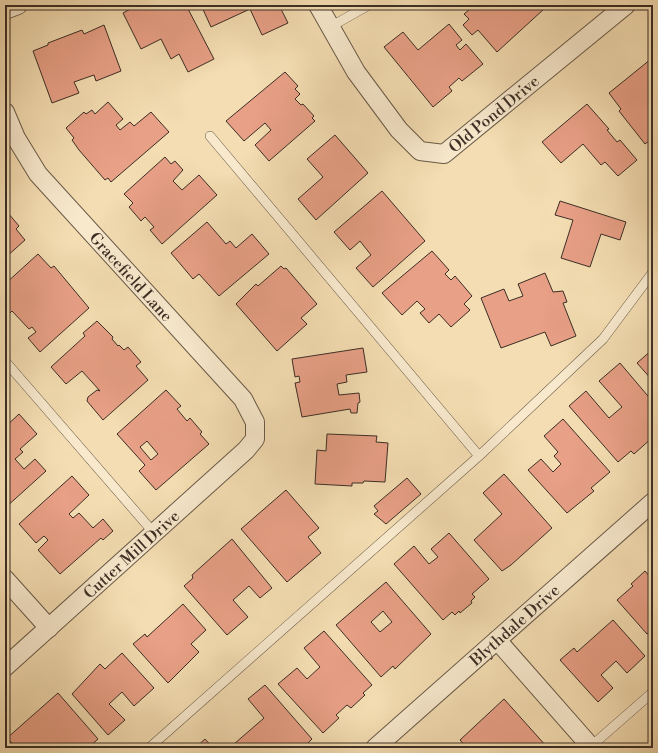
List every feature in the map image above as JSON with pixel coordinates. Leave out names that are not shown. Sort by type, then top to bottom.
[{"type":"street","points":[[5,10],[18,5]]},
{"type":"street","name":"Old Pond Drive","points":[[318,5],[356,72],[399,130],[420,151],[444,154],[626,5]]},
{"type":"street","name":"Gracefield Lane","points":[[5,112],[16,138],[38,174],[243,399],[255,422],[255,438]]},
{"type":"street","name":"Cutter Mill Drive","points":[[5,667],[246,450],[255,438]]},
{"type":"street","name":"Blythdale Drive","points":[[375,748],[653,502]]},
{"type":"street","points":[[5,579],[50,628]]},
{"type":"street","points":[[497,640],[590,748]]},
{"type":"lane","points":[[330,27],[369,5]]},
{"type":"lane","points":[[210,136],[478,456]]},
{"type":"lane","points":[[149,748],[478,456],[603,339],[653,272]]},
{"type":"lane","points":[[5,361],[154,533]]},
{"type":"lane","points":[[590,748],[653,692]]},
{"type":"building","points":[[138,5],[186,5],[214,59],[188,72],[179,54],[171,59],[161,39],[141,49],[123,13]]},
{"type":"building","points":[[201,5],[279,5],[288,23],[262,35],[250,9],[211,27]]},
{"type":"building","points":[[475,5],[541,5],[544,9],[497,52],[478,30],[472,35],[463,25],[469,19],[464,14]]},
{"type":"building","points":[[449,24],[462,40],[456,45],[460,50],[466,44],[483,64],[462,81],[459,78],[449,87],[452,91],[433,107],[384,47],[403,32],[418,50]]},
{"type":"building","points":[[104,25],[121,71],[96,81],[94,75],[74,82],[79,93],[52,103],[33,51],[48,45],[48,43],[82,30],[84,34]]},
{"type":"building","points":[[651,59],[653,61],[653,138],[645,144],[619,111],[621,109],[609,93]]},
{"type":"building","points":[[285,72],[298,86],[295,89],[300,94],[295,99],[301,105],[303,104],[314,116],[312,118],[315,121],[269,161],[255,145],[271,130],[265,123],[244,141],[226,121]]},
{"type":"building","points":[[108,102],[123,119],[116,125],[120,130],[130,122],[134,126],[151,112],[169,132],[111,182],[108,178],[105,180],[79,150],[72,140],[74,138],[66,128],[84,112],[86,114],[92,110],[95,114]]},
{"type":"building","points":[[587,104],[609,129],[607,130],[617,142],[620,140],[637,160],[618,176],[605,162],[601,165],[583,144],[561,163],[542,142]]},
{"type":"building","points":[[335,135],[368,173],[316,220],[298,199],[323,177],[307,159]]},
{"type":"building","points":[[165,157],[171,164],[175,161],[183,170],[173,181],[182,190],[199,175],[217,195],[162,244],[150,230],[154,227],[145,217],[141,221],[129,207],[133,203],[124,194]]},
{"type":"building","points":[[382,191],[425,241],[373,287],[356,268],[371,255],[360,241],[350,250],[334,232]]},
{"type":"building","points":[[560,201],[626,222],[620,240],[601,234],[590,267],[561,258],[573,220],[555,215]]},
{"type":"building","points":[[8,213],[19,226],[16,229],[25,240],[5,258],[5,216]]},
{"type":"building","points":[[207,222],[226,244],[230,241],[236,248],[252,234],[269,254],[219,296],[199,274],[193,279],[171,253]]},
{"type":"building","points":[[432,251],[449,270],[445,274],[451,280],[455,276],[472,296],[464,304],[470,310],[451,327],[439,314],[429,323],[420,313],[425,309],[417,301],[402,315],[382,293]]},
{"type":"building","points":[[38,254],[51,268],[54,266],[89,308],[40,352],[28,338],[36,332],[32,327],[29,329],[12,311],[10,313],[5,307],[5,284]]},
{"type":"building","points":[[281,266],[284,269],[286,268],[317,304],[301,318],[307,324],[277,351],[236,304],[256,284],[258,286]]},
{"type":"building","points":[[545,273],[553,292],[563,291],[567,302],[563,303],[576,336],[551,346],[545,332],[501,348],[481,298],[504,289],[509,301],[523,296],[518,284]]},
{"type":"building","points":[[97,321],[113,337],[112,339],[118,346],[119,345],[124,350],[128,347],[141,362],[136,366],[148,380],[103,420],[87,401],[88,397],[97,390],[100,391],[82,371],[66,384],[51,367],[85,336],[83,333]]},
{"type":"building","points":[[363,348],[367,372],[346,375],[347,382],[337,384],[339,395],[359,393],[360,402],[358,403],[357,413],[351,413],[350,409],[302,417],[295,383],[300,382],[299,376],[295,377],[292,359]]},
{"type":"building","points":[[653,349],[653,381],[637,363]]},
{"type":"building","points":[[620,363],[653,402],[653,437],[634,454],[631,451],[618,462],[569,406],[586,391],[609,418],[622,407],[599,381]]},
{"type":"building","points":[[166,390],[181,406],[177,409],[187,421],[190,418],[202,432],[200,434],[209,444],[156,490],[139,471],[145,465],[117,434]],"holes":[[[147,441],[158,454],[151,460],[140,447]]]},
{"type":"building","points":[[19,414],[37,434],[20,449],[23,452],[15,459],[24,469],[35,459],[46,471],[5,508],[5,427]]},
{"type":"building","points":[[563,419],[610,472],[591,488],[594,491],[567,513],[528,470],[541,459],[553,472],[561,464],[554,456],[558,452],[544,436]]},
{"type":"building","points":[[327,434],[377,436],[376,442],[388,443],[385,482],[364,481],[363,483],[352,483],[352,486],[315,484],[317,450],[326,451]]},
{"type":"building","points":[[504,474],[552,528],[511,565],[502,571],[474,540],[502,514],[483,493]]},
{"type":"building","points":[[72,476],[89,495],[69,514],[73,518],[79,513],[93,528],[103,519],[113,531],[103,540],[101,538],[60,574],[38,550],[48,540],[44,536],[36,543],[19,524]]},
{"type":"building","points":[[407,478],[421,494],[386,524],[374,514],[378,511],[374,506]]},
{"type":"building","points":[[286,490],[319,528],[308,537],[321,553],[287,582],[241,529]]},
{"type":"building","points":[[449,533],[489,579],[472,594],[475,597],[471,601],[472,603],[460,613],[459,611],[455,615],[452,612],[443,620],[394,564],[414,546],[429,564],[438,557],[431,549]]},
{"type":"building","points":[[232,539],[272,588],[260,598],[249,586],[233,600],[248,617],[227,635],[184,586],[193,578],[192,575]]},
{"type":"building","points":[[645,571],[650,577],[653,574],[653,628],[647,634],[617,600],[633,586],[631,584]]},
{"type":"building","points":[[386,582],[431,634],[395,669],[393,666],[381,677],[336,625]],"holes":[[[383,611],[392,622],[380,632],[371,622]]]},
{"type":"building","points":[[183,604],[206,630],[191,644],[199,652],[168,683],[133,644],[145,634],[147,637]]},
{"type":"building","points":[[613,620],[645,656],[627,673],[616,661],[601,675],[613,688],[598,702],[560,660],[574,648],[577,652]]},
{"type":"building","points":[[324,631],[372,685],[363,693],[365,695],[351,708],[347,705],[336,715],[339,718],[323,733],[278,684],[297,668],[307,679],[320,667],[304,648]]},
{"type":"building","points":[[122,653],[154,688],[134,706],[122,692],[109,704],[125,720],[108,735],[72,694],[100,664],[105,669]]},
{"type":"building","points":[[265,685],[312,739],[303,748],[238,748],[234,744],[264,718],[248,699]]},
{"type":"building","points":[[58,693],[98,739],[88,748],[17,748],[7,738]]},
{"type":"building","points":[[504,699],[547,747],[546,748],[467,748],[460,740]]},
{"type":"building","points":[[205,739],[213,748],[195,748]]}]
